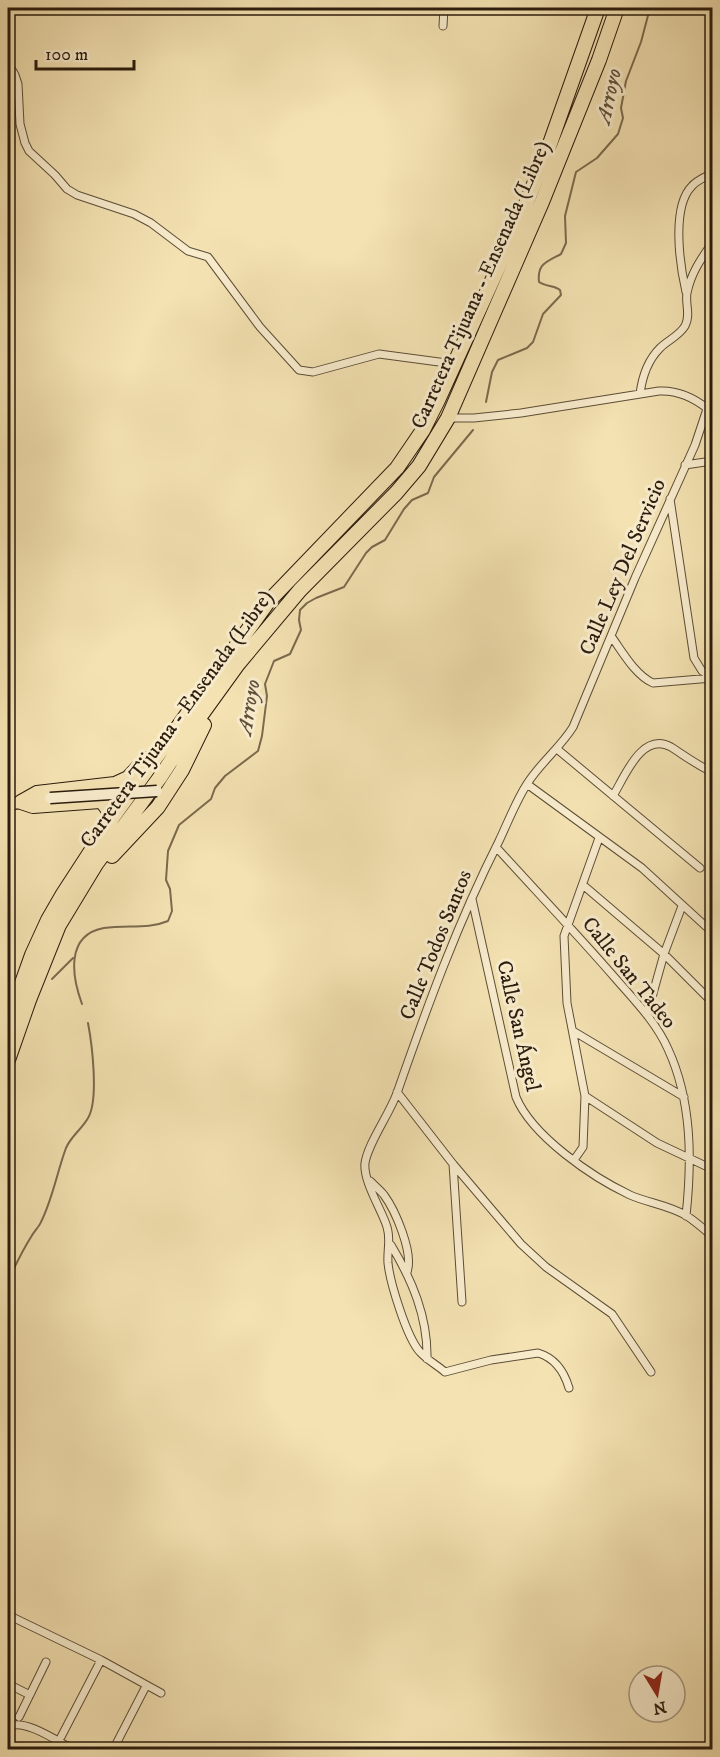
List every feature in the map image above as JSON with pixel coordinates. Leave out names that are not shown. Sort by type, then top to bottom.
[{"type":"highway","name":"Carretera Tijuana - Ensenada (Libre)","points":[[8,1022],[32,955],[48,920],[113,817],[268,602],[397,468],[423,430],[516,228],[546,155],[598,8]]},
{"type":"highway","name":"Carretera Tijuana - Ensenada (Libre)","points":[[8,1060],[59,925],[96,864],[155,785],[238,664],[300,590],[396,493],[419,466],[448,418],[559,162],[600,60],[617,8]]},
{"type":"highway","points":[[74,900],[87,889],[118,849],[158,807],[162,792],[182,770],[199,732],[228,690],[238,664]]},
{"type":"highway","points":[[14,803],[37,793],[115,784],[128,778],[146,759],[158,753]]},
{"type":"highway","points":[[14,803],[33,806],[100,801],[113,817]]},
{"type":"street","points":[[259,8],[267,10],[282,8]]},
{"type":"street","points":[[443,26],[444,8]]},
{"type":"street","points":[[8,63],[18,84],[20,124],[29,151],[56,175],[67,189],[77,195],[134,214],[151,223],[188,251],[208,257],[260,327],[298,370],[313,372],[379,354],[454,364]]},
{"type":"street","points":[[640,394],[641,382],[654,356],[685,325],[688,315],[687,295],[682,275],[679,232],[682,205],[692,185],[712,174]]},
{"type":"street","points":[[687,295],[696,265],[712,243]]},
{"type":"street","points":[[448,418],[474,418],[569,407],[659,391],[678,392],[698,401],[708,410]]},
{"type":"street","name":"Calle Ley Del Servicio","points":[[557,749],[573,727],[695,445],[712,394]]},
{"type":"street","points":[[685,465],[712,461]]},
{"type":"street","points":[[670,499],[694,658],[702,671],[712,677]]},
{"type":"street","points":[[611,636],[635,668],[652,683],[712,677]]},
{"type":"street","points":[[613,796],[642,749],[654,744],[671,747],[695,764],[712,771]]},
{"type":"street","points":[[557,749],[700,868]]},
{"type":"street","name":"Calle Todos Santos","points":[[368,1179],[365,1163],[369,1151],[391,1109],[457,930],[527,784],[557,749]]},
{"type":"street","points":[[527,784],[642,868],[712,932]]},
{"type":"street","points":[[14,803],[50,798],[162,792]]},
{"type":"street","points":[[574,1160],[583,1147],[585,1096],[567,1003],[564,936],[599,838]]},
{"type":"street","name":"Calle San Tadeo","points":[[496,847],[568,924],[647,1015],[669,1049],[684,1097],[689,1131],[686,1216]]},
{"type":"street","points":[[583,885],[664,954],[712,1002]]},
{"type":"street","name":"Calle San Ángel","points":[[472,899],[516,1097],[522,1112],[558,1148],[574,1160],[623,1191],[686,1216],[712,1236]]},
{"type":"street","points":[[647,1015],[664,954],[682,906]]},
{"type":"street","points":[[573,1031],[684,1097]]},
{"type":"street","points":[[397,1092],[453,1164],[533,1256],[612,1314],[651,1372]]},
{"type":"street","points":[[585,1096],[657,1143],[689,1156],[712,1169]]},
{"type":"street","points":[[453,1164],[462,1302]]},
{"type":"street","points":[[368,1179],[383,1214],[391,1245],[407,1272],[425,1327],[427,1359]]},
{"type":"street","points":[[368,1179],[382,1192],[391,1206],[410,1258],[407,1272]]},
{"type":"street","points":[[391,1245],[388,1264],[401,1311],[411,1338],[419,1352],[427,1359],[446,1372],[491,1360],[537,1353],[559,1367],[565,1375],[569,1388]]},
{"type":"street","points":[[8,1615],[101,1660],[160,1693]]},
{"type":"street","points":[[61,1737],[101,1660]]},
{"type":"street","points":[[19,1717],[46,1662]]},
{"type":"street","points":[[8,1684],[30,1695]]},
{"type":"street","points":[[113,1749],[146,1686]]},
{"type":"street","points":[[8,1727],[12,1724],[28,1726],[74,1749]]},
{"type":"street","points":[[8,1737],[14,1749]]},
{"type":"waterway","name":"Arroyo","points":[[486,402],[492,372],[498,360],[527,348],[533,342],[543,314],[561,295],[558,288],[539,282],[539,271],[544,264],[561,254],[566,243],[565,216],[576,172],[597,158],[618,134],[623,118],[621,108],[626,81],[641,42],[650,8]]},
{"type":"waterway","name":"Arroyo","points":[[82,1004],[74,970],[77,948],[83,939],[91,932],[104,928],[144,926],[168,921],[172,911],[170,889],[166,880],[168,851],[179,825],[211,799],[215,788],[225,776],[258,751],[267,696],[265,684],[274,661],[290,654],[301,630],[300,610],[316,598],[344,587],[366,553],[385,540],[412,500],[428,493],[434,477],[473,430]]},
{"type":"waterway","points":[[52,979],[73,958]]},
{"type":"waterway","name":"Arroyo","points":[[8,1281],[45,1213],[66,1148],[86,1122],[91,1110],[94,1072],[88,1023]]}]
